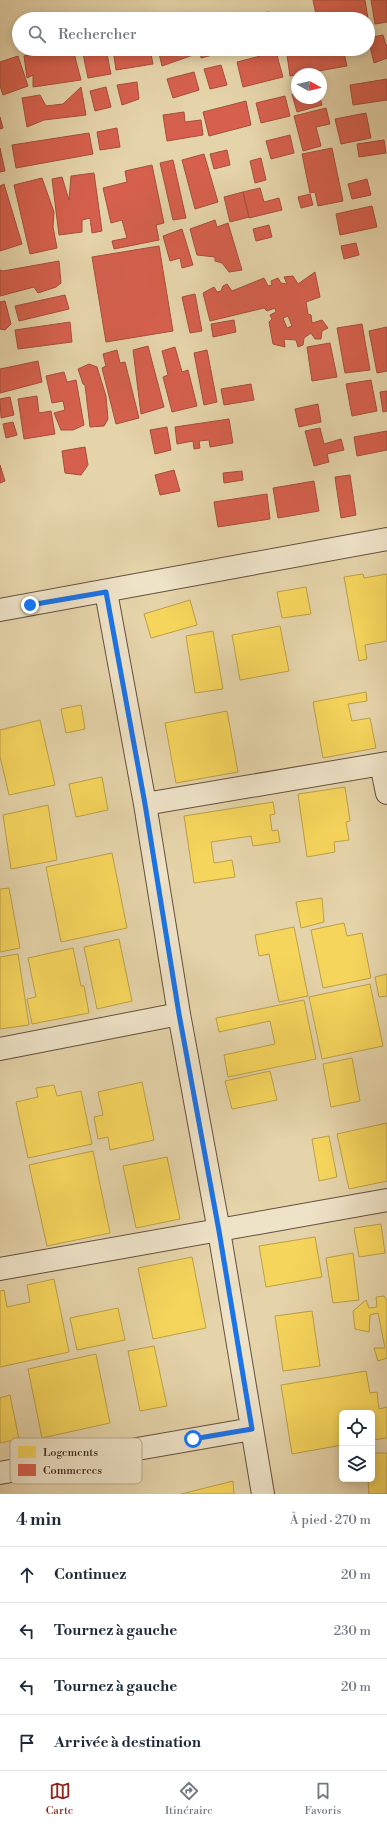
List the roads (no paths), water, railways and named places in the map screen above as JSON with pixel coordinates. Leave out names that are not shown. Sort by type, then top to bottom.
[{"type":"street","points":[[0,610],[106,592],[387,539]]},
{"type":"street","points":[[106,592],[145,804],[179,1014],[219,1231],[263,1494]]},
{"type":"street","points":[[145,804],[384,763],[387,793]]},
{"type":"street","points":[[0,1049],[179,1014]]},
{"type":"street","points":[[0,1269],[387,1200]]},
{"type":"street","points":[[142,1448],[252,1429]]},
{"type":"street","points":[[0,1472],[10,1470]]}]
